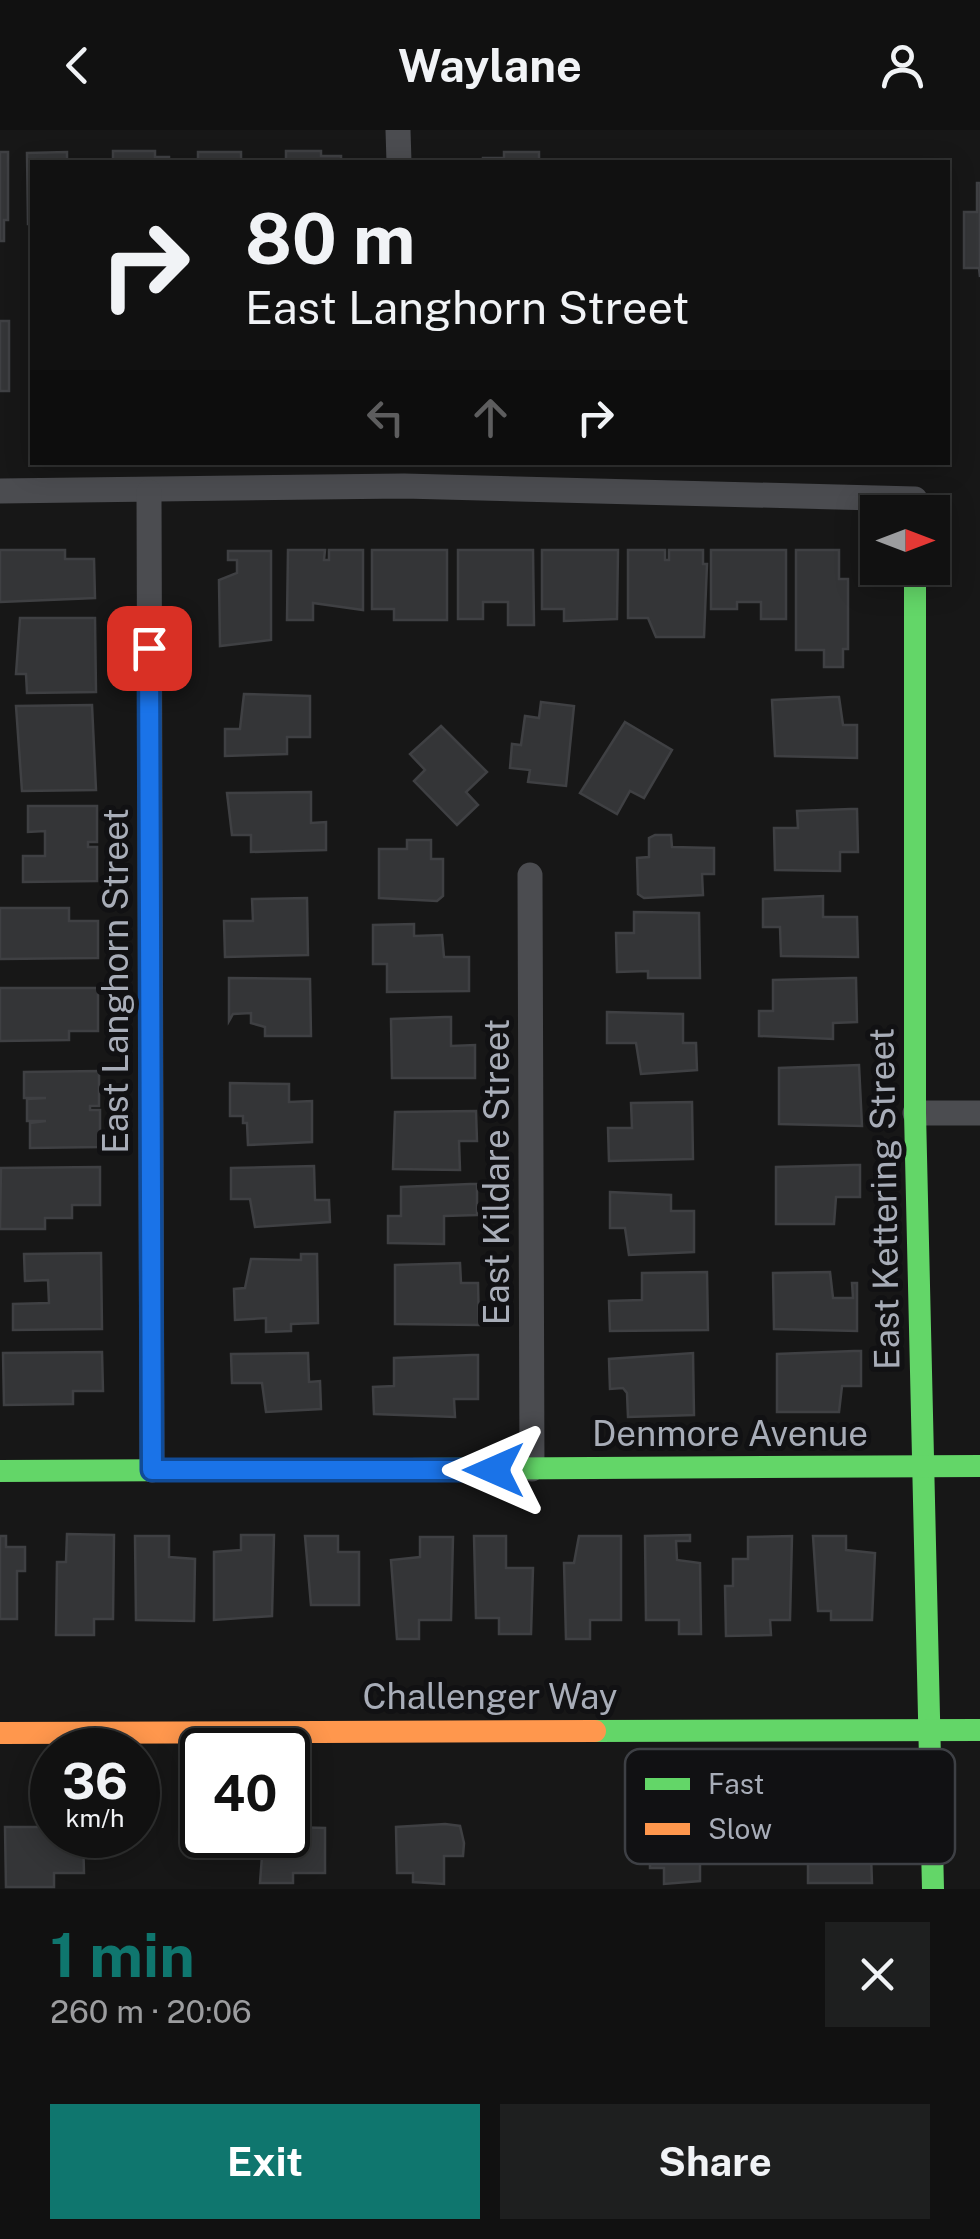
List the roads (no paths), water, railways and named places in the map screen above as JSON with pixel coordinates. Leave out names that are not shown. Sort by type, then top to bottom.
[{"type":"street","points":[[398,130],[399,160]]},
{"type":"street","points":[[0,491],[149,492],[404,474],[860,503]]},
{"type":"street","name":"East Langhorn Street","points":[[149,492],[152,1470]]},
{"type":"street","name":"East Kettering Street","points":[[915,585],[915,1113],[932,1749]]},
{"type":"street","name":"East Kildare Street","points":[[530,874],[532,1469]]},
{"type":"street","points":[[915,1113],[980,1113]]},
{"type":"street","name":"Denmore Avenue","points":[[0,1470],[980,1466]]},
{"type":"street","name":"Challenger Way","points":[[0,1733],[980,1730]]},
{"type":"street","name":"East Kettering Street","points":[[933,1864],[933,1889]]}]
